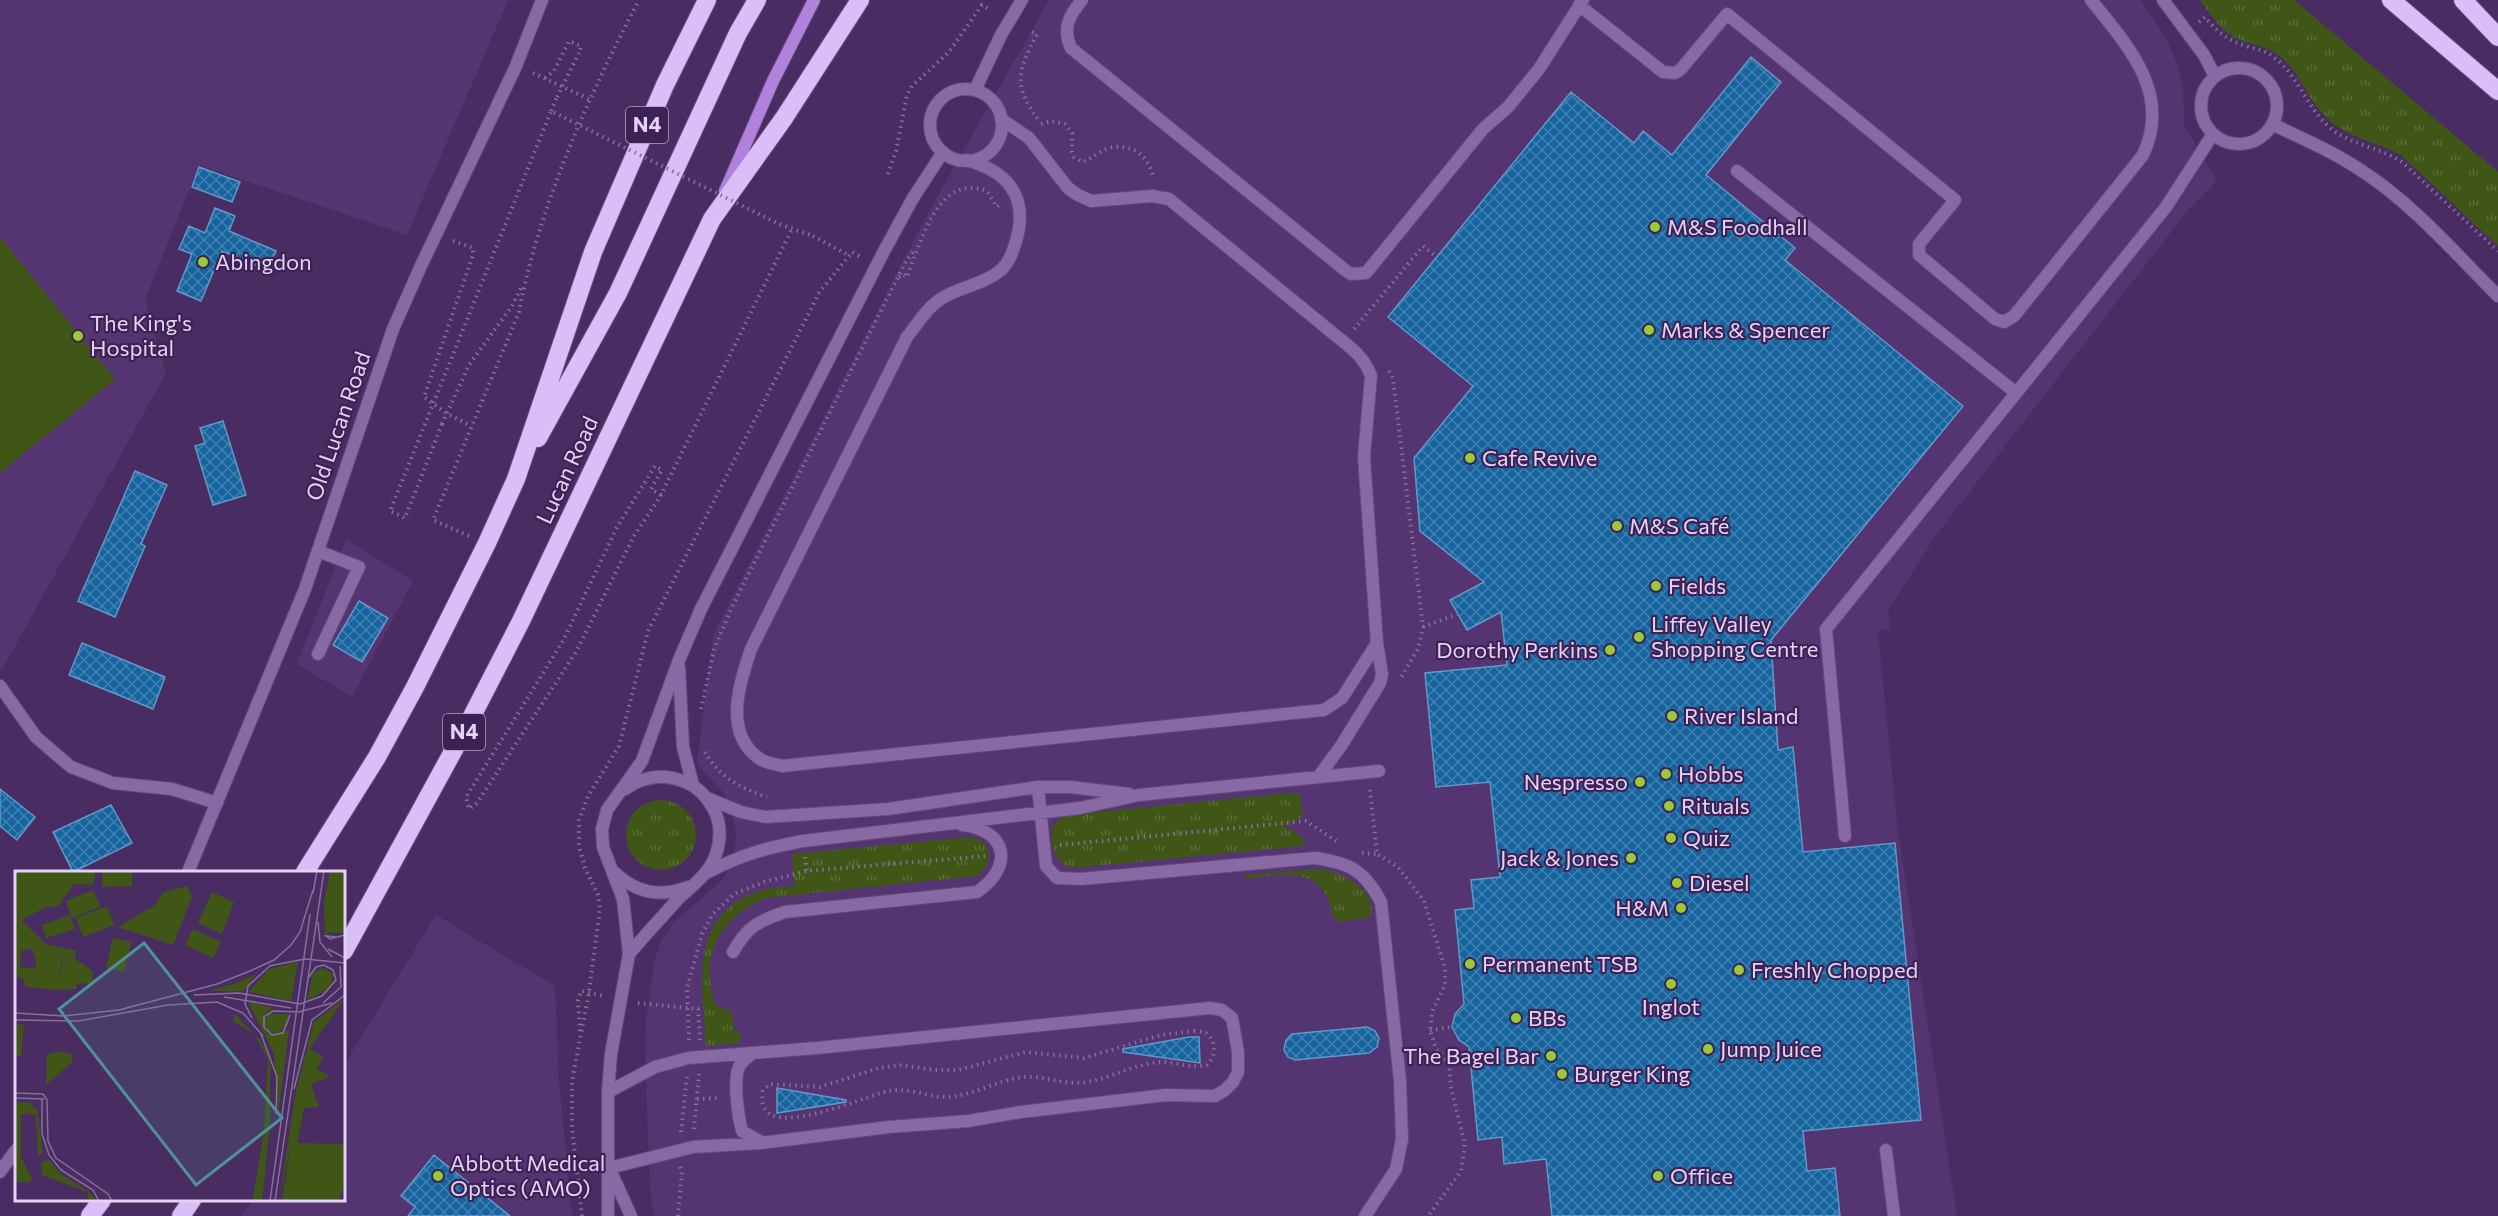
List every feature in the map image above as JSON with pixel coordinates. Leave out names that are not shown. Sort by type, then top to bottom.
[{"type":"highway","name":"Lucan Road","points":[[306,871],[377,757],[416,687],[487,543],[516,479],[593,252],[665,85],[707,0]]},
{"type":"highway","points":[[516,479],[618,293],[738,33],[757,0]]},
{"type":"highway","points":[[712,219],[784,118],[860,0]]},
{"type":"highway","points":[[2391,0],[2498,91]]},
{"type":"highway","points":[[2463,0],[2498,37]]},
{"type":"highway","name":"Lucan Road","points":[[345,949],[469,722],[521,621],[712,219]]},
{"type":"highway","points":[[90,1216],[101,1201]]},
{"type":"highway","points":[[181,1216],[191,1201]]},
{"type":"main road","name":"Lucan Road","points":[[712,219],[773,81],[814,0]]},
{"type":"street","name":"Old Lucan Road","points":[[189,871],[305,589],[393,329],[511,77],[542,0]]},
{"type":"street","points":[[975,90],[1001,35],[1022,0]]},
{"type":"street","points":[[1082,0],[1066,26],[1065,36],[1071,48],[1345,270],[1351,274],[1360,275],[1366,273],[1483,129],[1512,103],[1539,69],[1581,2],[1663,72],[1669,74],[1681,69],[1727,14],[1955,200],[1919,244],[1917,250],[1919,255],[1995,319],[2004,321],[2014,316],[2029,298],[2143,155],[2151,137],[2152,111],[2149,87],[2145,77],[2132,54],[2091,0]]},
{"type":"street","points":[[2163,0],[2204,55],[2215,76]]},
{"type":"street","points":[[2240,67],[2252,69],[2264,76],[2272,86],[2277,99],[2277,111],[2272,124],[2259,138],[2242,144],[2229,142],[2214,134],[2203,119],[2200,107],[2207,84],[2215,76],[2227,69],[2240,67]]},
{"type":"street","points":[[966,160],[986,154],[993,148],[999,139],[1001,119],[993,101],[975,90],[963,89],[941,98],[930,119],[930,132],[935,143],[943,152],[958,160],[986,165],[1006,181],[1016,193],[1020,218],[1011,257],[1004,268],[989,279],[942,298],[927,310],[907,337],[751,649],[741,680],[736,709],[739,730],[747,748],[761,760],[782,766],[1324,710],[1342,698],[1377,643]]},
{"type":"street","points":[[1001,119],[1029,138],[1068,188],[1078,195],[1091,201],[1152,196],[1169,199],[1360,356],[1371,376],[1364,457],[1377,643],[1382,674],[1380,683],[1341,746],[1319,776]]},
{"type":"street","points":[[2272,124],[2333,154],[2362,171],[2392,193],[2498,296]]},
{"type":"street","points":[[1845,836],[1826,629],[2166,207],[2214,134]]},
{"type":"street","points":[[608,1216],[608,1092],[619,1000],[629,954],[623,899],[603,848],[602,829],[607,810],[642,761],[679,660],[701,609],[883,253],[913,198],[943,152]]},
{"type":"street","points":[[1737,171],[2015,392]]},
{"type":"street","points":[[318,551],[359,567],[318,654]]},
{"type":"street","points":[[679,660],[682,747],[693,785]]},
{"type":"street","points":[[0,686],[36,737],[71,767],[113,783],[172,789],[217,803]]},
{"type":"street","points":[[629,954],[691,886],[706,873],[739,856],[766,848],[803,841],[954,825],[1041,811],[1080,808],[1139,795],[1374,772]]},
{"type":"street","points":[[619,793],[635,782],[654,776],[674,777],[693,785],[707,798],[717,816],[720,836],[716,855],[706,873]]},
{"type":"street","points":[[707,798],[741,812],[765,817],[888,809],[1038,787],[1070,787],[1139,795]]},
{"type":"street","points":[[1038,787],[1046,866],[1051,873],[1062,879],[1315,858],[1345,863],[1365,877],[1381,902],[1398,1058],[1402,1139],[1396,1169],[1365,1216]]},
{"type":"street","points":[[733,952],[741,938],[758,921],[785,912],[977,892],[989,883],[1000,868],[1000,849],[990,835],[980,829],[954,825]]},
{"type":"street","points":[[613,871],[636,889],[654,894],[672,893],[691,886]]},
{"type":"street","points":[[608,1092],[655,1067],[694,1057],[1209,1008],[1222,1010],[1232,1018],[1238,1052],[1238,1072],[1233,1082],[1226,1090],[1215,1096],[1166,1095],[1021,1112],[968,1121],[889,1127],[761,1143],[687,1148],[609,1168]]},
{"type":"street","points":[[753,1053],[745,1059],[737,1074],[739,1122],[742,1131],[761,1143]]},
{"type":"street","points":[[1886,1150],[1894,1216]]},
{"type":"street","points":[[0,1172],[15,1151]]},
{"type":"street","points":[[609,1168],[631,1216]]},
{"type":"path","points":[[487,543],[433,520],[519,312],[525,280],[544,215],[591,100],[639,0]]},
{"type":"path","points":[[888,174],[896,151],[907,95],[912,86],[949,52],[982,4],[991,9]]},
{"type":"path","points":[[2187,32],[2205,17],[2215,29],[2228,38],[2273,56],[2290,74],[2308,104],[2334,130],[2390,154],[2402,162],[2498,251]]},
{"type":"path","points":[[525,280],[512,306],[468,365],[446,413],[405,518],[390,511],[551,111],[581,46],[569,41],[554,71],[544,79],[591,100]]},
{"type":"path","points":[[551,111],[792,229],[813,236],[850,256]]},
{"type":"path","points":[[1041,124],[1052,121],[1065,124],[1072,133],[1072,152],[1079,161],[1083,162],[1115,147],[1128,149],[1147,159],[1151,164],[1153,177]]},
{"type":"path","points":[[915,250],[907,277],[903,274],[898,277],[932,216],[940,205],[955,194],[973,188],[981,189],[992,196],[997,207],[1002,203]]},
{"type":"path","points":[[661,495],[651,489],[662,470],[655,466],[617,527],[564,641],[466,797],[469,809],[477,803],[576,652],[634,536],[661,495],[792,229]]},
{"type":"path","points":[[436,233],[473,248],[473,255],[424,397],[446,413],[471,426]]},
{"type":"path","points":[[841,267],[852,252],[857,255]]},
{"type":"path","points":[[1355,329],[1362,335]]},
{"type":"path","points":[[1389,370],[1393,379],[1423,627],[1418,648],[1395,688]]},
{"type":"path","points":[[1423,627],[1458,614]]},
{"type":"path","points":[[1374,772],[1377,854]]},
{"type":"path","points":[[1306,821],[1346,847]]},
{"type":"path","points":[[1354,850],[1363,854],[1377,854],[1398,867],[1416,888],[1431,919],[1444,968],[1445,985],[1432,1012],[1430,1030],[1436,1049],[1449,1063],[1452,1088],[1465,1144],[1461,1171],[1428,1216]]},
{"type":"path","points":[[678,1216],[682,1172],[679,1163],[687,1148],[697,1099],[687,988],[702,934],[712,915],[724,901],[744,888],[807,871]]},
{"type":"path","points":[[580,1040],[578,1000],[581,991],[589,992],[580,1040],[572,1081],[572,1104],[582,1216]]},
{"type":"path","points":[[646,1004],[688,1006],[698,1009],[687,1148],[691,1161],[682,1172]]},
{"type":"path","points":[[1430,1030],[1452,1028]]},
{"type":"path","points":[[1205,1032],[1212,1038],[1214,1049],[1212,1061],[1199,1067],[1152,1063],[1089,1082],[1075,1083],[1022,1077],[945,1097],[906,1090],[891,1090],[812,1114],[780,1118],[767,1113],[760,1097],[766,1086],[770,1084],[820,1087],[879,1068],[899,1065],[935,1070],[958,1070],[1026,1052],[1084,1058],[1161,1035],[1205,1032]]},
{"type":"path","points":[[697,1099],[727,1098]]},
{"type":"shaded area","name":"The King's Hospital","points":[[0,0],[508,0],[407,235],[199,165],[145,300],[166,373],[3,668],[0,668]]},
{"type":"shaded area","points":[[1049,0],[2140,0],[2167,40],[2183,86],[2184,125],[2217,181],[2188,210],[1937,534],[1888,610],[1890,629],[1878,631],[1898,830],[1957,1216],[654,1216],[650,1190],[645,1053],[646,1019],[655,958],[662,940],[674,922],[723,879],[733,856],[736,840],[735,825],[724,793],[697,764],[713,635],[923,222]]},
{"type":"shaded area","points":[[346,539],[413,581],[352,697],[297,664]]},
{"type":"shaded area","points":[[436,915],[555,986],[559,1081],[572,1216],[242,1216],[252,1201],[345,1201],[345,1063]]},
{"type":"green space","points":[[2200,0],[2294,0],[2498,172],[2498,246],[2402,156],[2345,131],[2328,119],[2315,104],[2294,71],[2281,57],[2270,50],[2229,34]]},
{"type":"green space","points":[[0,237],[115,379],[0,473]]},
{"type":"green space","points":[[1299,792],[1303,817],[1283,827],[1300,836],[1304,841],[1303,846],[1073,868],[1059,860],[1052,844],[1053,827],[1065,815]]},
{"type":"green space","points":[[661,800],[680,806],[690,816],[696,835],[690,854],[680,864],[661,870],[642,864],[632,854],[626,835],[632,816],[642,806]]},
{"type":"green space","points":[[969,837],[980,840],[988,851],[986,868],[977,876],[766,898],[736,916],[717,941],[710,971],[715,1005],[732,1012],[734,1031],[741,1031],[739,1043],[706,1046],[702,974],[711,931],[723,913],[741,899],[767,889],[794,886],[792,854]]},
{"type":"green space","points":[[1316,869],[1334,873],[1354,882],[1368,897],[1372,906],[1371,915],[1366,918],[1339,922],[1332,913],[1329,900],[1321,887],[1312,881],[1291,875],[1246,879],[1245,875]]},
{"type":"building","name":"Liffey Valley Shopping Centre","points":[[1751,57],[1781,82],[1706,175],[1795,248],[1785,260],[1963,406],[1771,640],[1778,750],[1793,747],[1803,852],[1895,843],[1921,1120],[1803,1131],[1807,1171],[1835,1168],[1840,1216],[1552,1216],[1546,1159],[1504,1164],[1502,1137],[1478,1140],[1469,1047],[1459,1040],[1452,1027],[1455,1014],[1464,1004],[1455,910],[1474,908],[1471,880],[1500,877],[1490,782],[1436,787],[1425,673],[1507,665],[1501,612],[1467,630],[1450,600],[1484,582],[1420,531],[1414,458],[1473,386],[1388,317],[1571,92],[1634,143],[1643,131],[1672,155]]},
{"type":"building","points":[[199,167],[240,182],[232,202],[192,187]]},
{"type":"building","name":"Abingdon","points":[[215,208],[235,216],[229,231],[276,251],[267,270],[222,251],[201,301],[177,291],[192,254],[179,249],[189,226],[205,233]]},
{"type":"building","points":[[223,421],[246,495],[213,505],[195,446],[205,443],[200,428]]},
{"type":"building","points":[[135,471],[167,485],[141,544],[145,546],[115,617],[78,601]]},
{"type":"building","points":[[359,601],[388,618],[362,662],[333,645]]},
{"type":"building","points":[[82,643],[165,677],[153,709],[69,675]]},
{"type":"building","points":[[0,789],[35,817],[17,840],[0,826]]},
{"type":"building","points":[[111,805],[132,843],[72,871],[53,832]]},
{"type":"building","points":[[1367,1027],[1375,1031],[1379,1038],[1377,1047],[1369,1053],[1295,1060],[1288,1057],[1284,1050],[1286,1040],[1292,1034]]},
{"type":"building","points":[[1199,1037],[1200,1063],[1123,1052],[1123,1049]]},
{"type":"building","points":[[777,1088],[846,1100],[846,1102],[777,1113]]},
{"type":"building","name":"Abbott Medical Optics (AMO)","points":[[434,1155],[510,1216],[408,1216],[415,1207],[401,1196]]},
{"type":"place","name":"M&S Foodhall","points":[[1655,227]]},
{"type":"place","name":"Abingdon","points":[[203,262]]},
{"type":"place","name":"Marks & Spencer","points":[[1649,330]]},
{"type":"place","name":"The King's Hospital","points":[[78,336]]},
{"type":"place","name":"Cafe Revive","points":[[1470,458]]},
{"type":"place","name":"M&S Café","points":[[1617,526]]},
{"type":"place","name":"Fields","points":[[1656,586]]},
{"type":"place","name":"Liffey Valley Shopping Centre","points":[[1639,637]]},
{"type":"place","name":"Dorothy Perkins","points":[[1610,650]]},
{"type":"place","name":"River Island","points":[[1672,716]]},
{"type":"place","name":"Hobbs","points":[[1666,774]]},
{"type":"place","name":"Nespresso","points":[[1640,782]]},
{"type":"place","name":"Rituals","points":[[1669,806]]},
{"type":"place","name":"Quiz","points":[[1671,838]]},
{"type":"place","name":"Jack & Jones","points":[[1631,858]]},
{"type":"place","name":"Diesel","points":[[1677,883]]},
{"type":"place","name":"H&M","points":[[1681,908]]},
{"type":"place","name":"Permanent TSB","points":[[1470,964]]},
{"type":"place","name":"Freshly Chopped","points":[[1739,970]]},
{"type":"place","name":"Inglot","points":[[1671,984]]},
{"type":"place","name":"BBs","points":[[1516,1018]]},
{"type":"place","name":"Jump Juice","points":[[1708,1049]]},
{"type":"place","name":"The Bagel Bar","points":[[1551,1056]]},
{"type":"place","name":"Burger King","points":[[1562,1074]]},
{"type":"place","name":"Abbott Medical Optics (AMO)","points":[[438,1176]]},
{"type":"place","name":"Office","points":[[1658,1176]]}]
